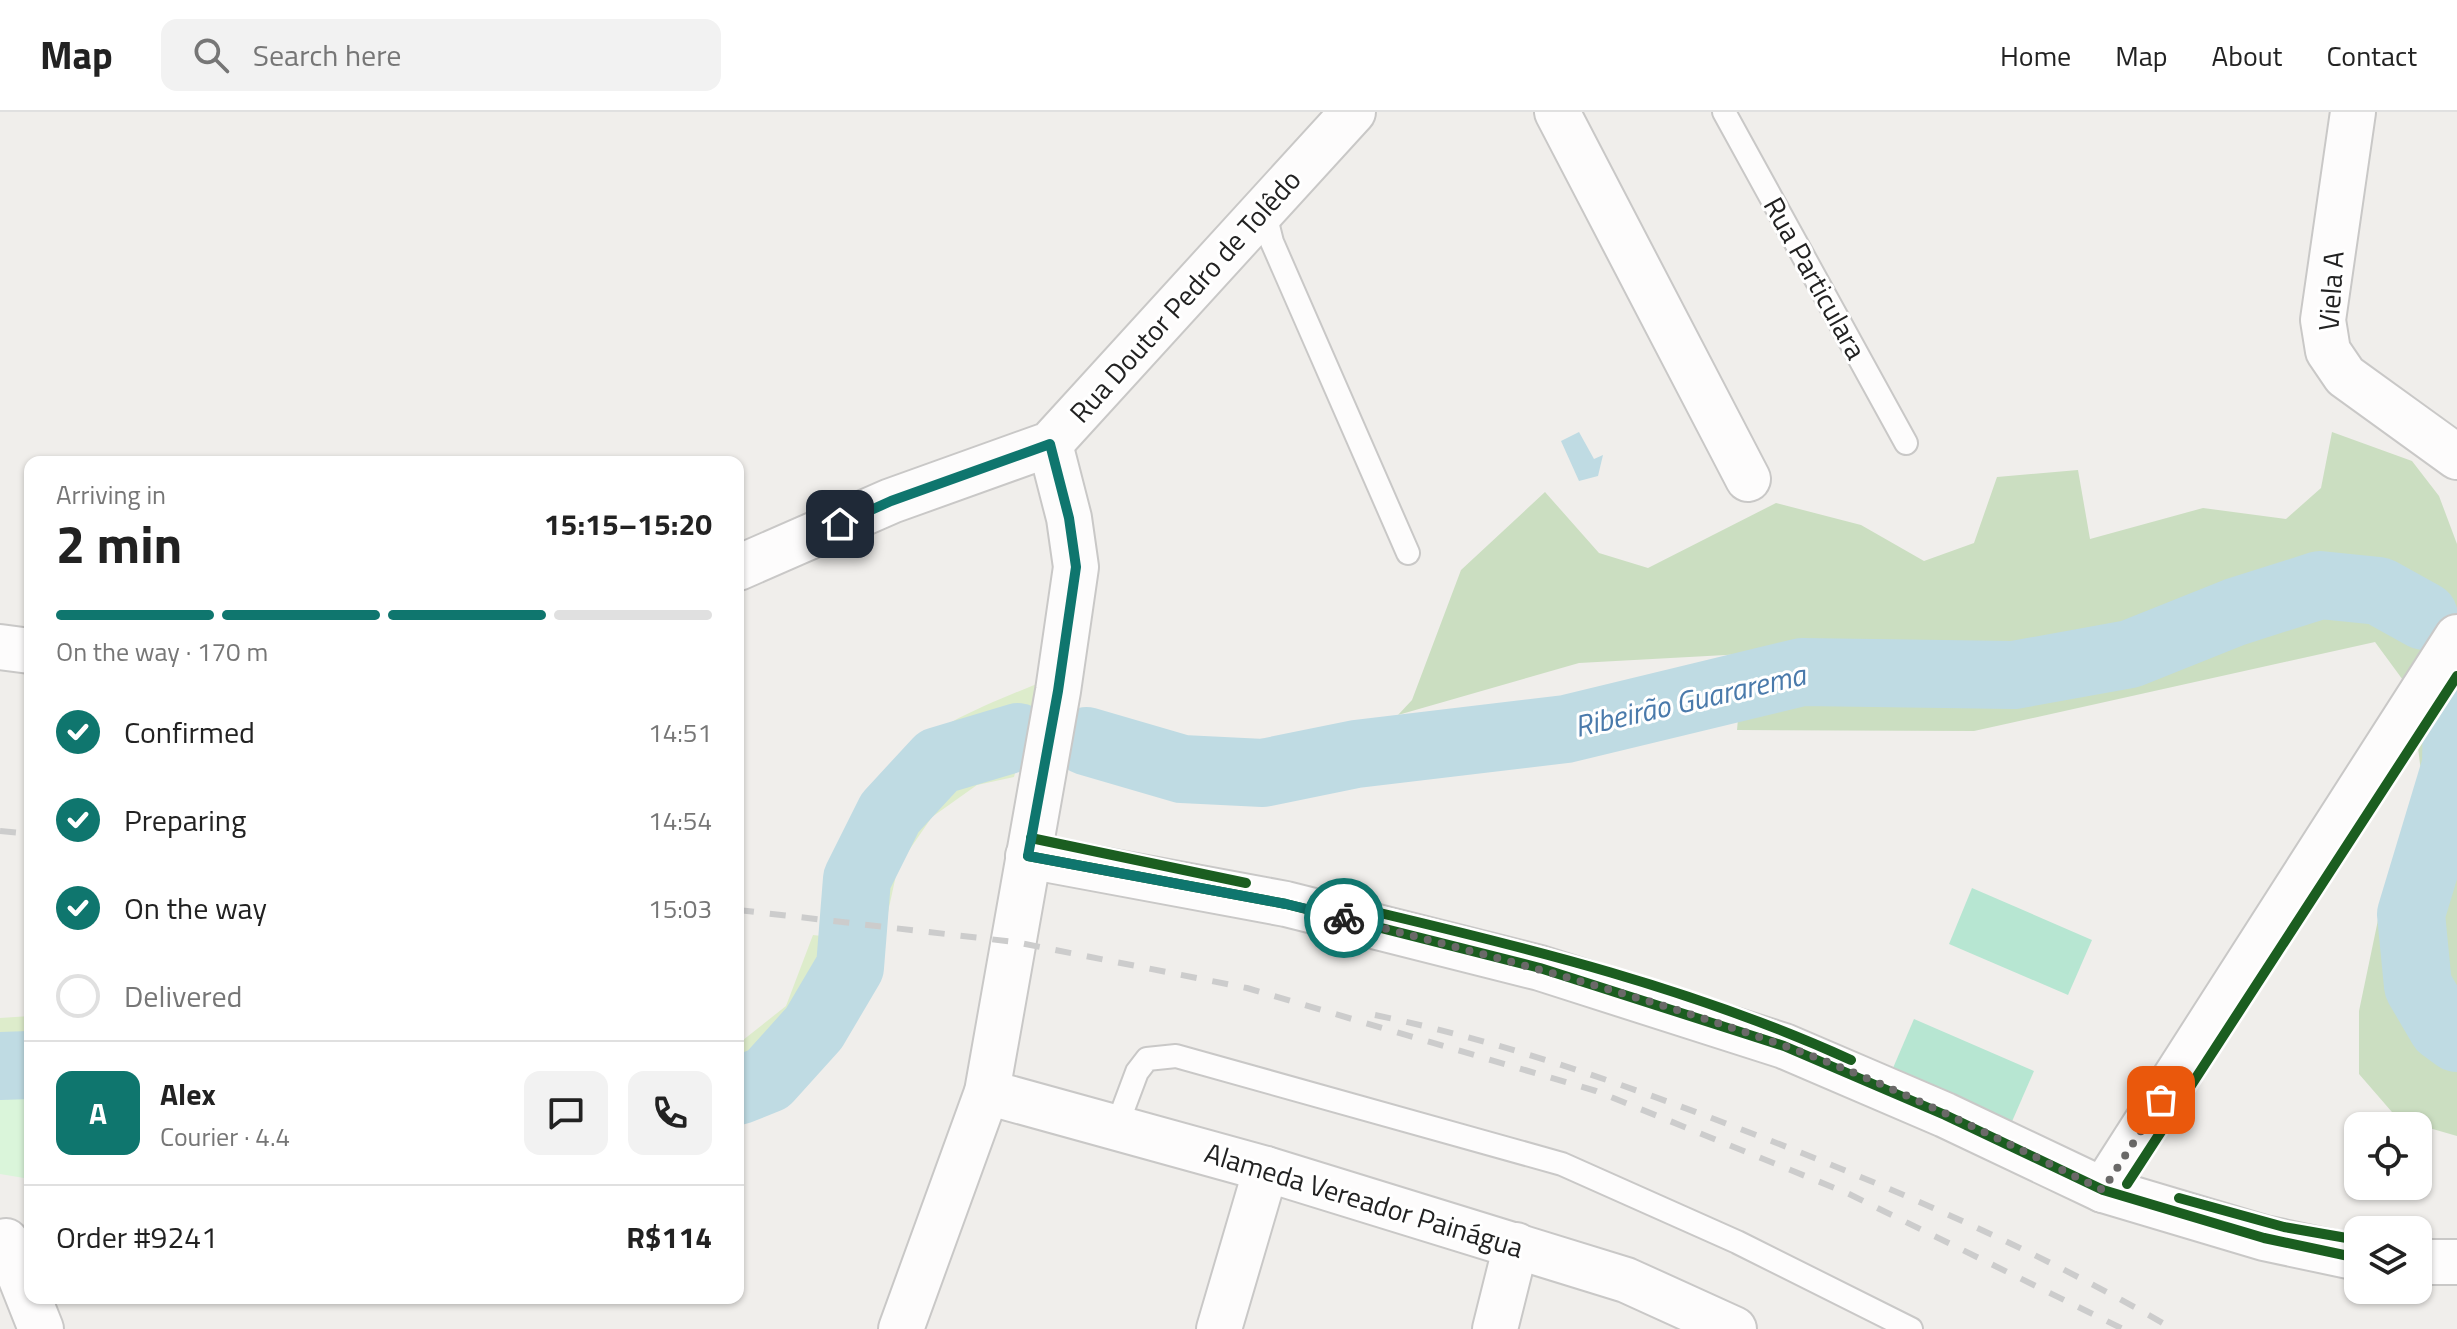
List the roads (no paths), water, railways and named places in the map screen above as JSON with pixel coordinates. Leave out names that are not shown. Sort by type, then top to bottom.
[{"type":"street","name":"Rua Doutor Pedro de Tolêdo","points":[[744,565],[891,501],[1050,444],[1353,112]]},
{"type":"street","points":[[1557,112],[1748,479]]},
{"type":"street","name":"Viela A","points":[[2353,112],[2323,320],[2328,351],[2345,376],[2457,457]]},
{"type":"street","points":[[901,1329],[987,1092],[1058,691],[1076,567],[1069,518],[1050,444]]},
{"type":"street","points":[[2103,1190],[2457,637]]},
{"type":"street","points":[[0,647],[24,650]]},
{"type":"street","points":[[1028,856],[1286,904],[1540,968],[1784,1046],[1945,1115],[2103,1190],[2264,1238],[2344,1255]]},
{"type":"street","name":"Alameda Vereador Painágua","points":[[987,1092],[1266,1169],[1516,1245],[1626,1280],[1734,1329]]},
{"type":"street","points":[[1219,1329],[1266,1169]]},
{"type":"street","points":[[6,1241],[24,1286]]},
{"type":"street","points":[[1495,1329],[1516,1245]]},
{"type":"street","points":[[2432,1262],[2457,1262]]},
{"type":"street","points":[[31,1304],[41,1329]]},
{"type":"lane","name":"Rua Particulara","points":[[1724,112],[1906,443]]},
{"type":"lane","points":[[1264,210],[1272,242],[1408,553]]},
{"type":"lane","points":[[1116,1128],[1137,1072],[1147,1059],[1176,1056],[1562,1164],[1737,1242],[1911,1329]]},
{"type":"water","points":[[1579,432],[1594,459],[1603,455],[1598,476],[1579,481],[1561,441]]},
{"type":"waterway","name":"Ribeirão Guararema","points":[[1086,741],[1182,769],[1263,773],[1356,754],[1566,729],[1802,672],[2014,675],[2130,654],[2235,612],[2320,585],[2379,591],[2424,616]]},
{"type":"waterway","name":"Ribeirão Guararema","points":[[2457,714],[2456,765],[2411,914],[2418,986],[2442,1027],[2457,1038]]},
{"type":"waterway","name":"Ribeirão Guararema","points":[[744,1089],[768,1079],[814,1028],[850,967],[857,879],[890,813],[938,761],[1018,737]]},
{"type":"waterway","name":"Ribeirão Guararema","points":[[0,1066],[24,1065]]},
{"type":"railway","points":[[0,831],[24,833]]},
{"type":"railway","points":[[744,911],[1015,942],[1247,988],[1596,1091],[1847,1193],[2123,1329]]},
{"type":"railway","points":[[1375,1015],[1521,1052],[1756,1135],[2020,1248],[2173,1329]]}]
